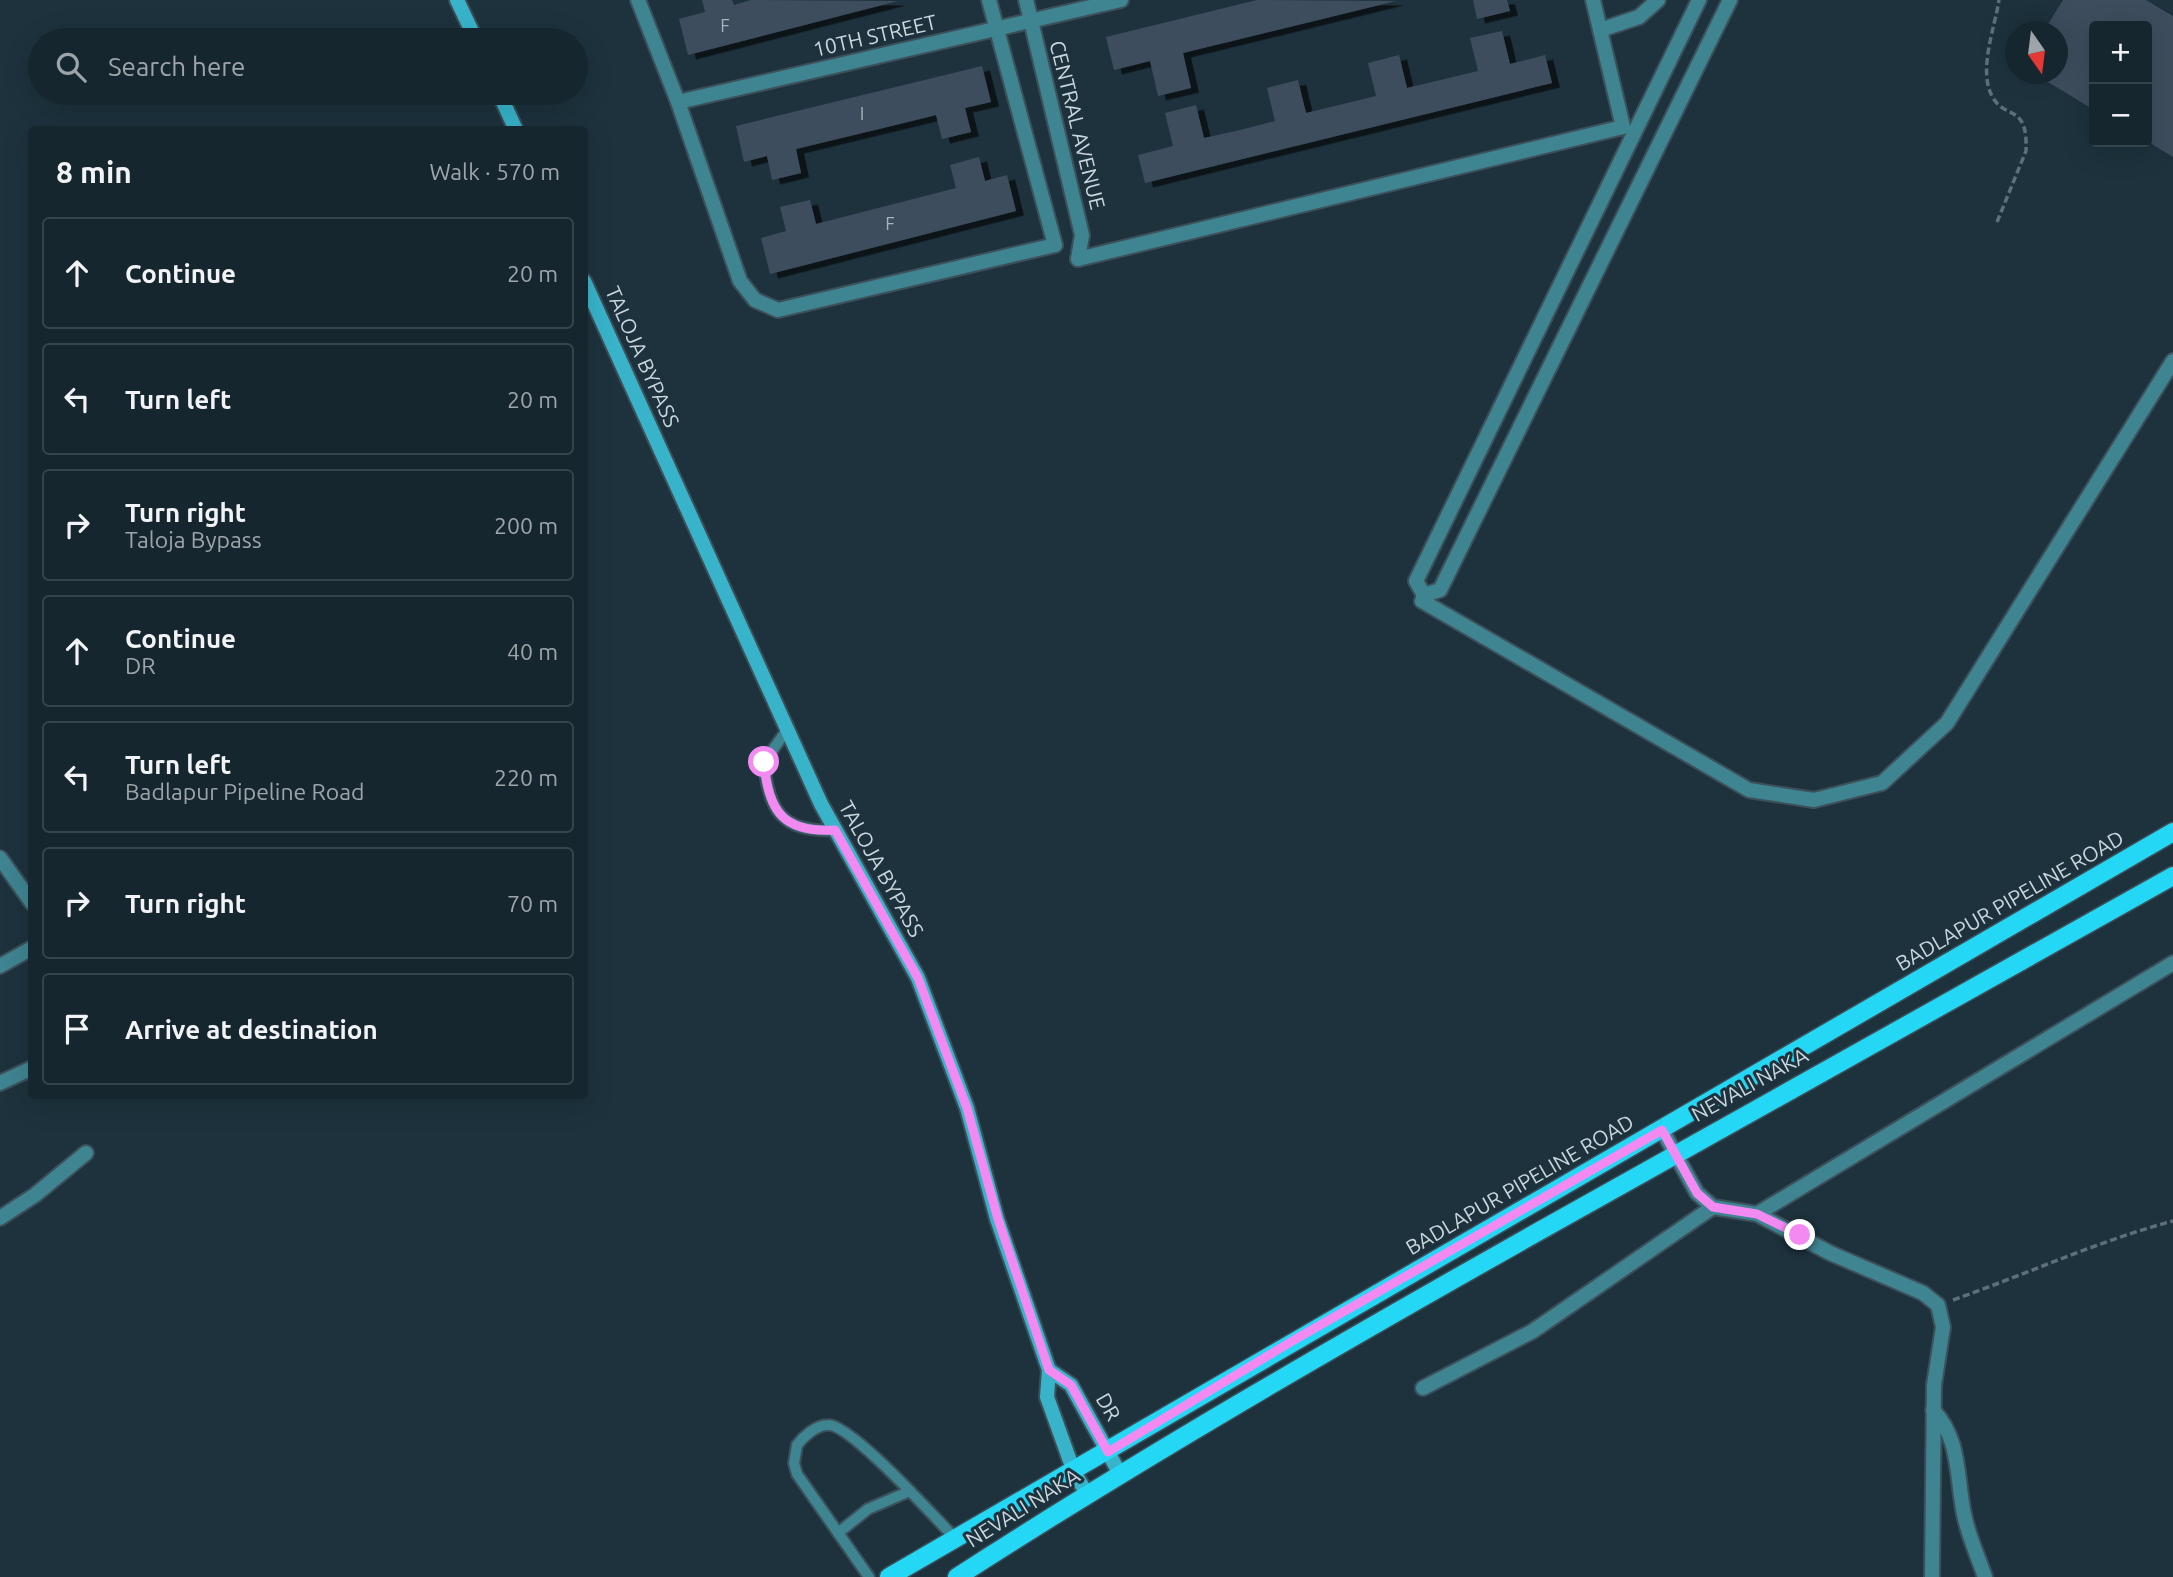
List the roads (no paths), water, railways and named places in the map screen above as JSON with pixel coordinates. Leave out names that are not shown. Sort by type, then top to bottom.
[{"type":"main road","points":[[457,0],[470,28]]},
{"type":"main road","points":[[505,105],[514,126]]},
{"type":"main road","name":"TALOJA BYPASS","points":[[588,290],[787,730],[835,830],[918,978],[967,1108],[998,1219],[1049,1370],[1047,1397],[1074,1472],[1087,1494]]},
{"type":"main road","name":"BADLAPUR PIPELINE ROAD","points":[[889,1577],[2173,832]]},
{"type":"main road","name":"NEVALI NAKA","points":[[957,1577],[1087,1494],[1307,1362],[1675,1152],[2173,876]]},
{"type":"main road","name":"DR","points":[[1049,1370],[1071,1385],[1120,1474]]},
{"type":"street","points":[[638,0],[678,102],[740,281],[755,300],[778,310],[1055,245]]},
{"type":"street","points":[[989,0],[1055,245],[1078,259],[1623,127],[1593,0]]},
{"type":"street","name":"CENTRAL AVENUE","points":[[1026,0],[1082,235],[1078,259]]},
{"type":"street","name":"10TH STREET","points":[[678,102],[1121,0]]},
{"type":"street","points":[[1600,30],[1639,17],[1658,0]]},
{"type":"street","points":[[1699,0],[1416,581],[1424,595],[1422,601],[1749,790],[1814,800],[1882,783],[1947,723],[2173,361]]},
{"type":"street","points":[[1424,595],[1440,590],[1730,0]]},
{"type":"street","points":[[0,858],[28,897]]},
{"type":"street","points":[[0,966],[28,950]]},
{"type":"street","points":[[1757,1214],[2173,963]]},
{"type":"street","points":[[0,1083],[28,1070]]},
{"type":"street","points":[[1662,1130],[1697,1193],[1713,1207],[1757,1214],[1830,1253],[1923,1293],[1938,1305],[1943,1328],[1934,1385],[1932,1577]]},
{"type":"street","points":[[0,1217],[35,1195],[86,1153]]},
{"type":"street","points":[[1423,1388],[1533,1331],[1713,1207]]},
{"type":"street","points":[[1933,1410],[1946,1423],[1955,1448],[1964,1515],[1985,1577]]},
{"type":"lane","points":[[787,730],[764,762],[771,803],[786,822],[810,831],[835,830]]},
{"type":"lane","points":[[869,1577],[797,1474],[794,1463],[797,1445],[811,1431],[830,1424],[841,1428],[956,1539]]},
{"type":"lane","points":[[838,1533],[868,1509],[909,1491]]}]
